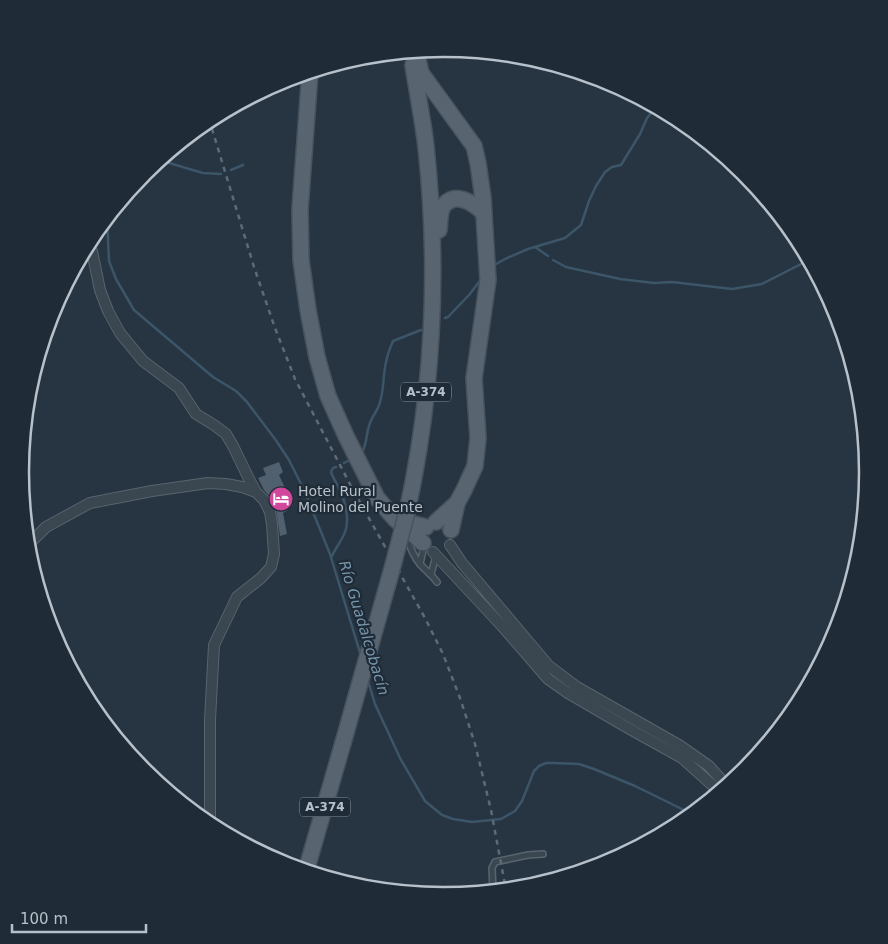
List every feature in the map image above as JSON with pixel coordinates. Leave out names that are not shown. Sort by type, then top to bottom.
[{"type":"main road","name":"A-374","points":[[308,864],[392,569],[401,519],[413,485],[420,438],[430,356],[433,270],[426,146],[411,58]]},
{"type":"main road","points":[[418,58],[421,73],[474,146],[483,198],[488,280],[474,378],[478,438],[475,466],[457,503],[450,538]]},
{"type":"main road","points":[[309,80],[300,209],[302,260],[308,310],[317,357],[328,396],[377,498],[401,519],[429,549]]},
{"type":"main road","points":[[433,270],[439,246],[441,212],[444,206],[452,200],[466,200],[484,213]]},
{"type":"main road","points":[[401,519],[431,524],[457,503]]},
{"type":"street","points":[[91,254],[100,290],[108,311],[120,333],[143,361],[178,388],[196,414],[214,424],[226,434],[256,492],[264,500],[270,512],[274,554],[271,568],[238,597],[214,645],[210,720],[210,815]]},
{"type":"street","points":[[34,539],[46,527],[90,503],[208,483],[234,486],[256,492]]},
{"type":"street","points":[[714,787],[682,758],[568,693],[548,679],[502,626],[429,549],[422,534],[431,524],[445,524],[462,563],[549,666],[577,687],[679,745],[710,766],[722,780]]},
{"type":"street","points":[[429,549],[442,552],[450,538]]},
{"type":"lane","points":[[401,519],[412,550],[420,564],[431,574],[436,582]]},
{"type":"lane","points":[[420,564],[429,549]]},
{"type":"lane","points":[[429,549],[431,574]]},
{"type":"lane","points":[[493,884],[492,868],[495,862],[542,854]]},
{"type":"building","points":[[279,462],[283,472],[279,475],[293,505],[287,507],[288,510],[283,513],[287,534],[280,536],[276,509],[258,478],[266,475],[263,468]]},
{"type":"waterway","points":[[496,264],[528,249],[565,238],[581,225],[596,186],[605,172],[612,167],[621,165],[652,112]]},
{"type":"waterway","points":[[167,162],[203,173],[221,174]]},
{"type":"waterway","points":[[231,170],[243,165]]},
{"type":"waterway","name":"Río Guadalcobacín","points":[[108,229],[109,261],[116,279],[134,310],[213,377],[236,391],[247,402],[289,460],[304,490],[330,554],[361,656]]},
{"type":"waterway","points":[[535,247],[548,256]]},
{"type":"waterway","points":[[553,260],[566,267],[620,279],[654,283],[672,282],[732,289],[762,284],[803,263]]},
{"type":"waterway","points":[[445,318],[469,295],[479,282]]},
{"type":"waterway","points":[[362,452],[370,423],[381,399],[384,371],[393,341],[421,330]]},
{"type":"waterway","points":[[344,463],[352,459]]},
{"type":"waterway","points":[[331,558],[343,537],[347,524],[347,514],[343,499],[331,472],[336,467]]},
{"type":"waterway","name":"Río Guadalcobacín","points":[[367,678],[375,704],[400,758],[425,801],[442,815],[472,822],[501,819],[515,811],[522,801],[534,771],[546,763],[579,764],[594,769],[635,786],[684,810]]},
{"type":"railway","points":[[212,128],[254,267],[295,379],[443,654],[475,744],[491,810],[505,883]]},
{"type":"place","name":"Hotel Rural Molino del Puente","points":[[281,499]]}]
